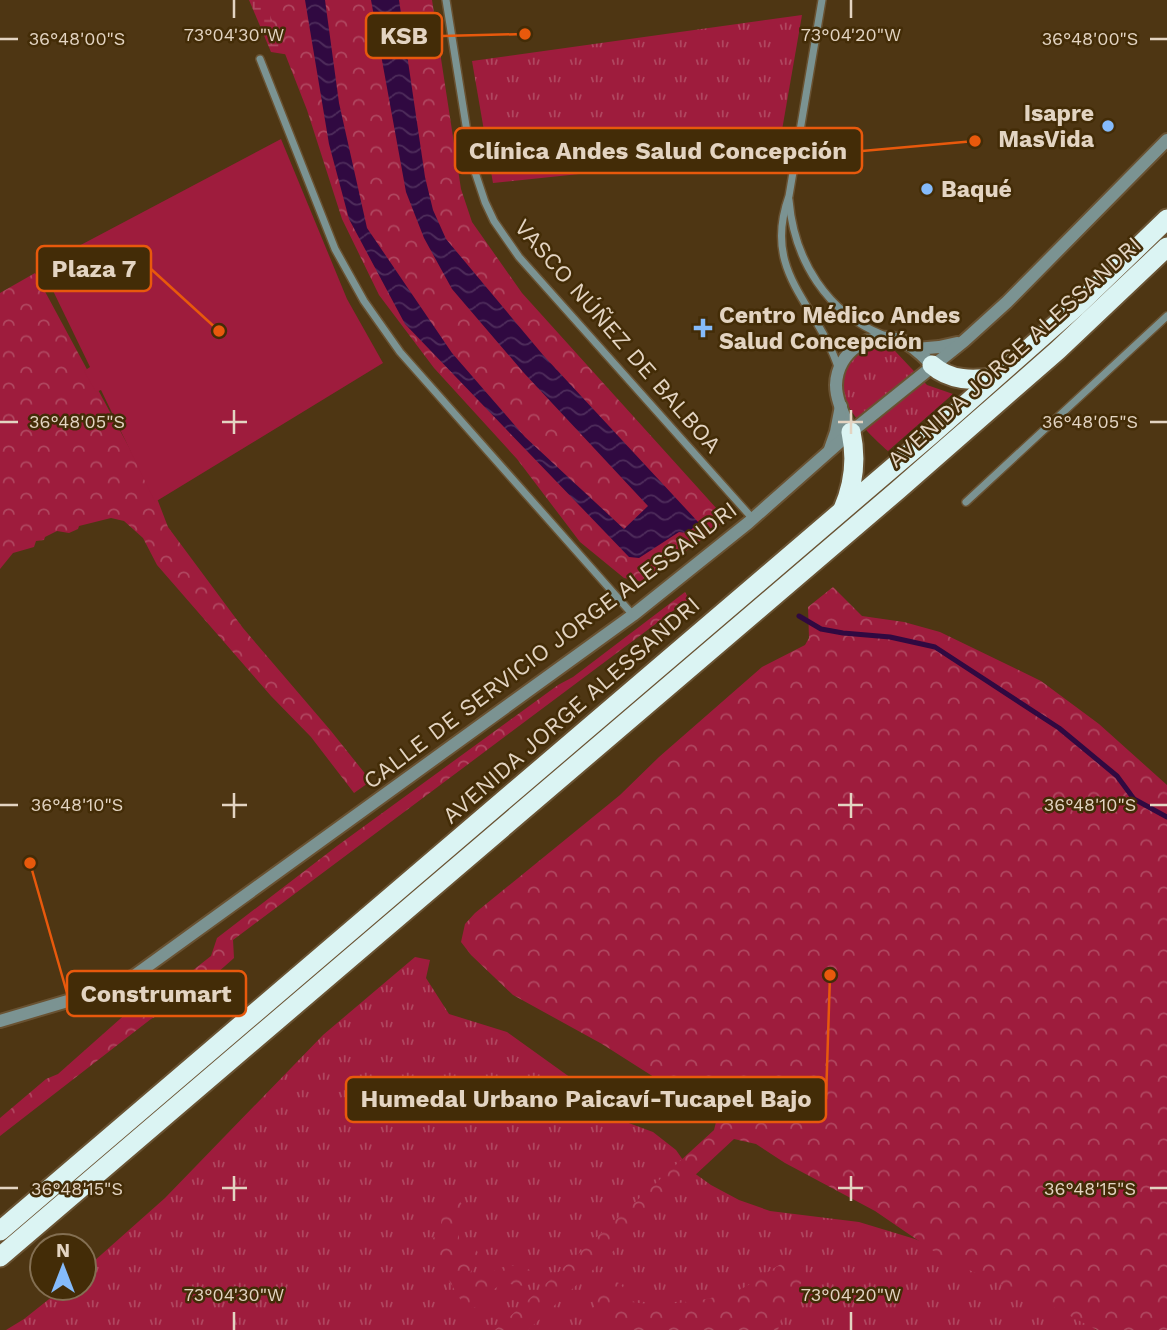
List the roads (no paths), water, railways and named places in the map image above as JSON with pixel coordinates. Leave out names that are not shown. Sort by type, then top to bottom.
[{"type":"highway","name":"AVENIDA JORGE ALESSANDRI","points":[[0,1231],[843,510],[1076,307],[1167,219]]},
{"type":"highway","name":"AVENIDA JORGE ALESSANDRI","points":[[0,1257],[908,481],[1058,350],[1167,247]]},
{"type":"highway","points":[[932,365],[958,378],[971,380],[996,377]]},
{"type":"highway","points":[[843,510],[855,466],[851,432]]},
{"type":"street","name":"VASCO NÚÑEZ DE BALBOA","points":[[446,0],[472,163],[494,221],[519,257],[752,519]]},
{"type":"street","points":[[822,0],[789,196],[781,227],[785,265],[793,286],[827,338],[839,370]]},
{"type":"street","points":[[260,59],[335,249],[364,301],[400,352],[633,615]]},
{"type":"street","name":"CALLE DE SERVICIO JORGE ALESSANDRI","points":[[0,1021],[105,990],[134,976],[633,615],[964,341],[1058,252],[1167,140]]},
{"type":"street","points":[[789,196],[797,242],[816,281],[846,315],[860,324],[908,344],[932,365]]},
{"type":"street","points":[[966,502],[1167,316]]},
{"type":"street","points":[[851,432],[836,388],[839,370],[848,354],[863,342],[881,337],[890,338]]},
{"type":"street","points":[[916,349],[964,341]]},
{"type":"street","points":[[828,453],[836,432],[841,406]]},
{"type":"water","points":[[305,0],[325,0],[339,103],[367,228],[452,353],[525,437],[624,529],[648,506],[524,373],[452,289],[424,238],[406,192],[371,0],[399,0],[425,177],[433,210],[446,239],[543,355],[699,523],[687,533],[679,532],[639,558],[629,557],[405,324],[349,219],[329,144]]},
{"type":"waterway","points":[[799,616],[821,629],[890,637],[935,647],[1059,728],[1117,776],[1134,799],[1167,817]]},
{"type":"place","name":"KSB","points":[[525,34]]},
{"type":"place","name":"Isapre MasVida","points":[[1108,126]]},
{"type":"place","name":"Clínica Andes Salud Concepción","points":[[975,141]]},
{"type":"place","name":"Baqué","points":[[927,189]]},
{"type":"place","name":"Centro Médico Andes Salud Concepción","points":[[703,328]]},
{"type":"place","name":"Plaza 7","points":[[219,331]]},
{"type":"place","name":"Construmart","points":[[30,863]]},
{"type":"place","name":"Humedal Urbano Paicaví-Tucapel Bajo","points":[[830,975]]}]
